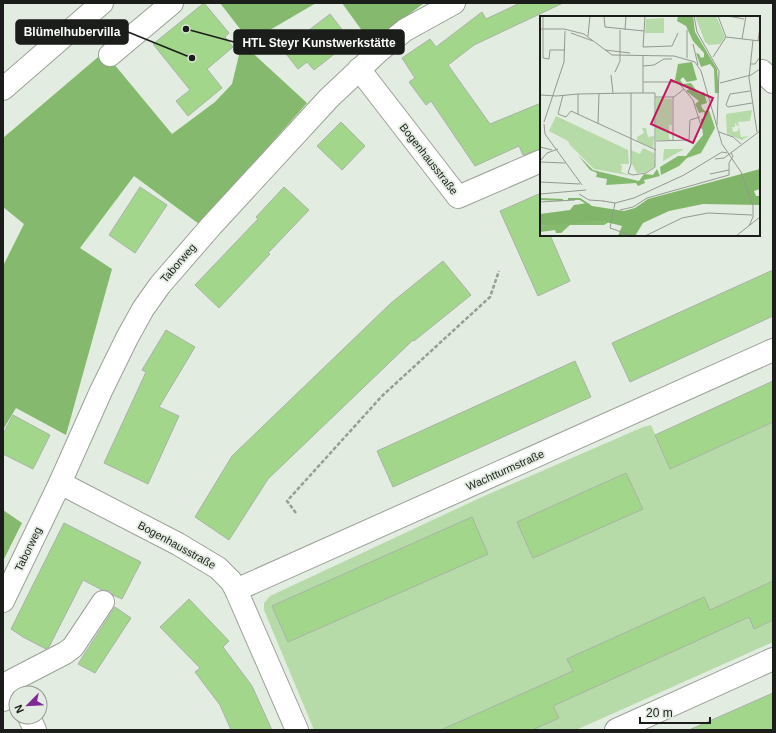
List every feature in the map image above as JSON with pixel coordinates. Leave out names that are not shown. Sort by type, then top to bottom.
[{"type":"street","points":[[3,89],[102,3]]},
{"type":"street","points":[[110,55],[172,3]]},
{"type":"street","name":"Taborweg","points":[[3,601],[60,484],[101,391],[127,338],[143,309],[160,285],[271,160],[329,98],[359,69],[405,30],[454,3]]},
{"type":"street","name":"Bogenhausstraße","points":[[359,69],[458,197],[540,161]]},
{"type":"street","points":[[760,71],[762,71],[773,82]]},
{"type":"street","name":"Wachtturmstraße","points":[[236,590],[773,350]]},
{"type":"street","name":"Bogenhausstraße","points":[[60,484],[178,544],[218,568],[231,581],[297,730]]},
{"type":"street","points":[[13,685],[65,653],[72,647],[103,602]]},
{"type":"street","points":[[616,730],[773,659]]},
{"type":"path","points":[[296,513],[287,501],[382,396],[490,297],[499,271]]},
{"type":"green space","points":[[220,3],[316,3],[244,45],[307,103],[199,224],[134,176],[80,248],[112,269],[66,435],[16,408],[3,430],[3,266],[24,224],[3,207],[3,138],[104,52],[172,134],[215,102],[232,84],[244,34]]},
{"type":"green space","points":[[342,3],[424,3],[371,43]]},
{"type":"green space","points":[[773,422],[773,642],[576,730],[314,730],[264,610],[264,603],[270,596],[482,497],[643,427],[651,425],[670,469]]},
{"type":"green space","points":[[3,510],[22,523],[3,561]]},
{"type":"building","points":[[204,3],[229,33],[225,37],[233,47],[207,69],[222,88],[188,116],[176,101],[190,90],[153,44]]},
{"type":"building","points":[[520,3],[563,3],[474,45],[448,65],[490,124],[540,103],[540,149],[523,155],[519,146],[475,166],[431,101],[426,105],[409,82],[415,78],[402,58],[430,39],[436,47],[482,12],[486,19]]},
{"type":"building","points":[[330,14],[351,41],[314,70],[307,62],[298,69],[283,50]]},
{"type":"building","points":[[341,122],[365,146],[342,170],[317,146]]},
{"type":"building","points":[[140,187],[167,205],[135,253],[109,235]]},
{"type":"building","points":[[284,187],[309,210],[219,308],[195,285],[258,219],[256,217]]},
{"type":"building","points":[[540,193],[540,236],[550,236],[570,281],[538,296],[500,211]]},
{"type":"building","points":[[443,261],[471,295],[414,341],[413,340],[268,479],[229,540],[195,517],[232,456],[391,303]]},
{"type":"building","points":[[773,270],[773,316],[630,382],[612,343]]},
{"type":"building","points":[[166,330],[195,347],[159,407],[179,416],[148,484],[104,463],[146,372],[142,370]]},
{"type":"building","points":[[575,361],[591,397],[393,487],[377,451]]},
{"type":"building","points":[[773,381],[773,422],[670,469],[655,435]]},
{"type":"building","points":[[13,415],[50,435],[33,469],[3,454],[3,434]]},
{"type":"building","points":[[626,473],[643,509],[533,558],[517,522]]},
{"type":"building","points":[[472,517],[488,554],[288,642],[272,606]]},
{"type":"building","points":[[64,523],[141,562],[122,599],[113,595],[110,591],[102,590],[83,580],[49,647],[46,649],[11,629]]},
{"type":"building","points":[[773,581],[773,620],[754,629],[749,617],[553,706],[559,718],[532,730],[441,730],[573,671],[567,659],[704,597],[710,610]]},
{"type":"building","points":[[189,599],[229,641],[223,647],[252,686],[272,730],[231,730],[220,705],[195,672],[200,668],[160,627]]},
{"type":"building","points":[[115,607],[131,618],[95,673],[78,664]]},
{"type":"building","points":[[773,693],[773,730],[689,730]]},
{"type":"place","name":"HTL Steyr Kunstwerkstätte","points":[[186,29]]},
{"type":"place","name":"Blümelhubervilla","points":[[192,58]]}]
